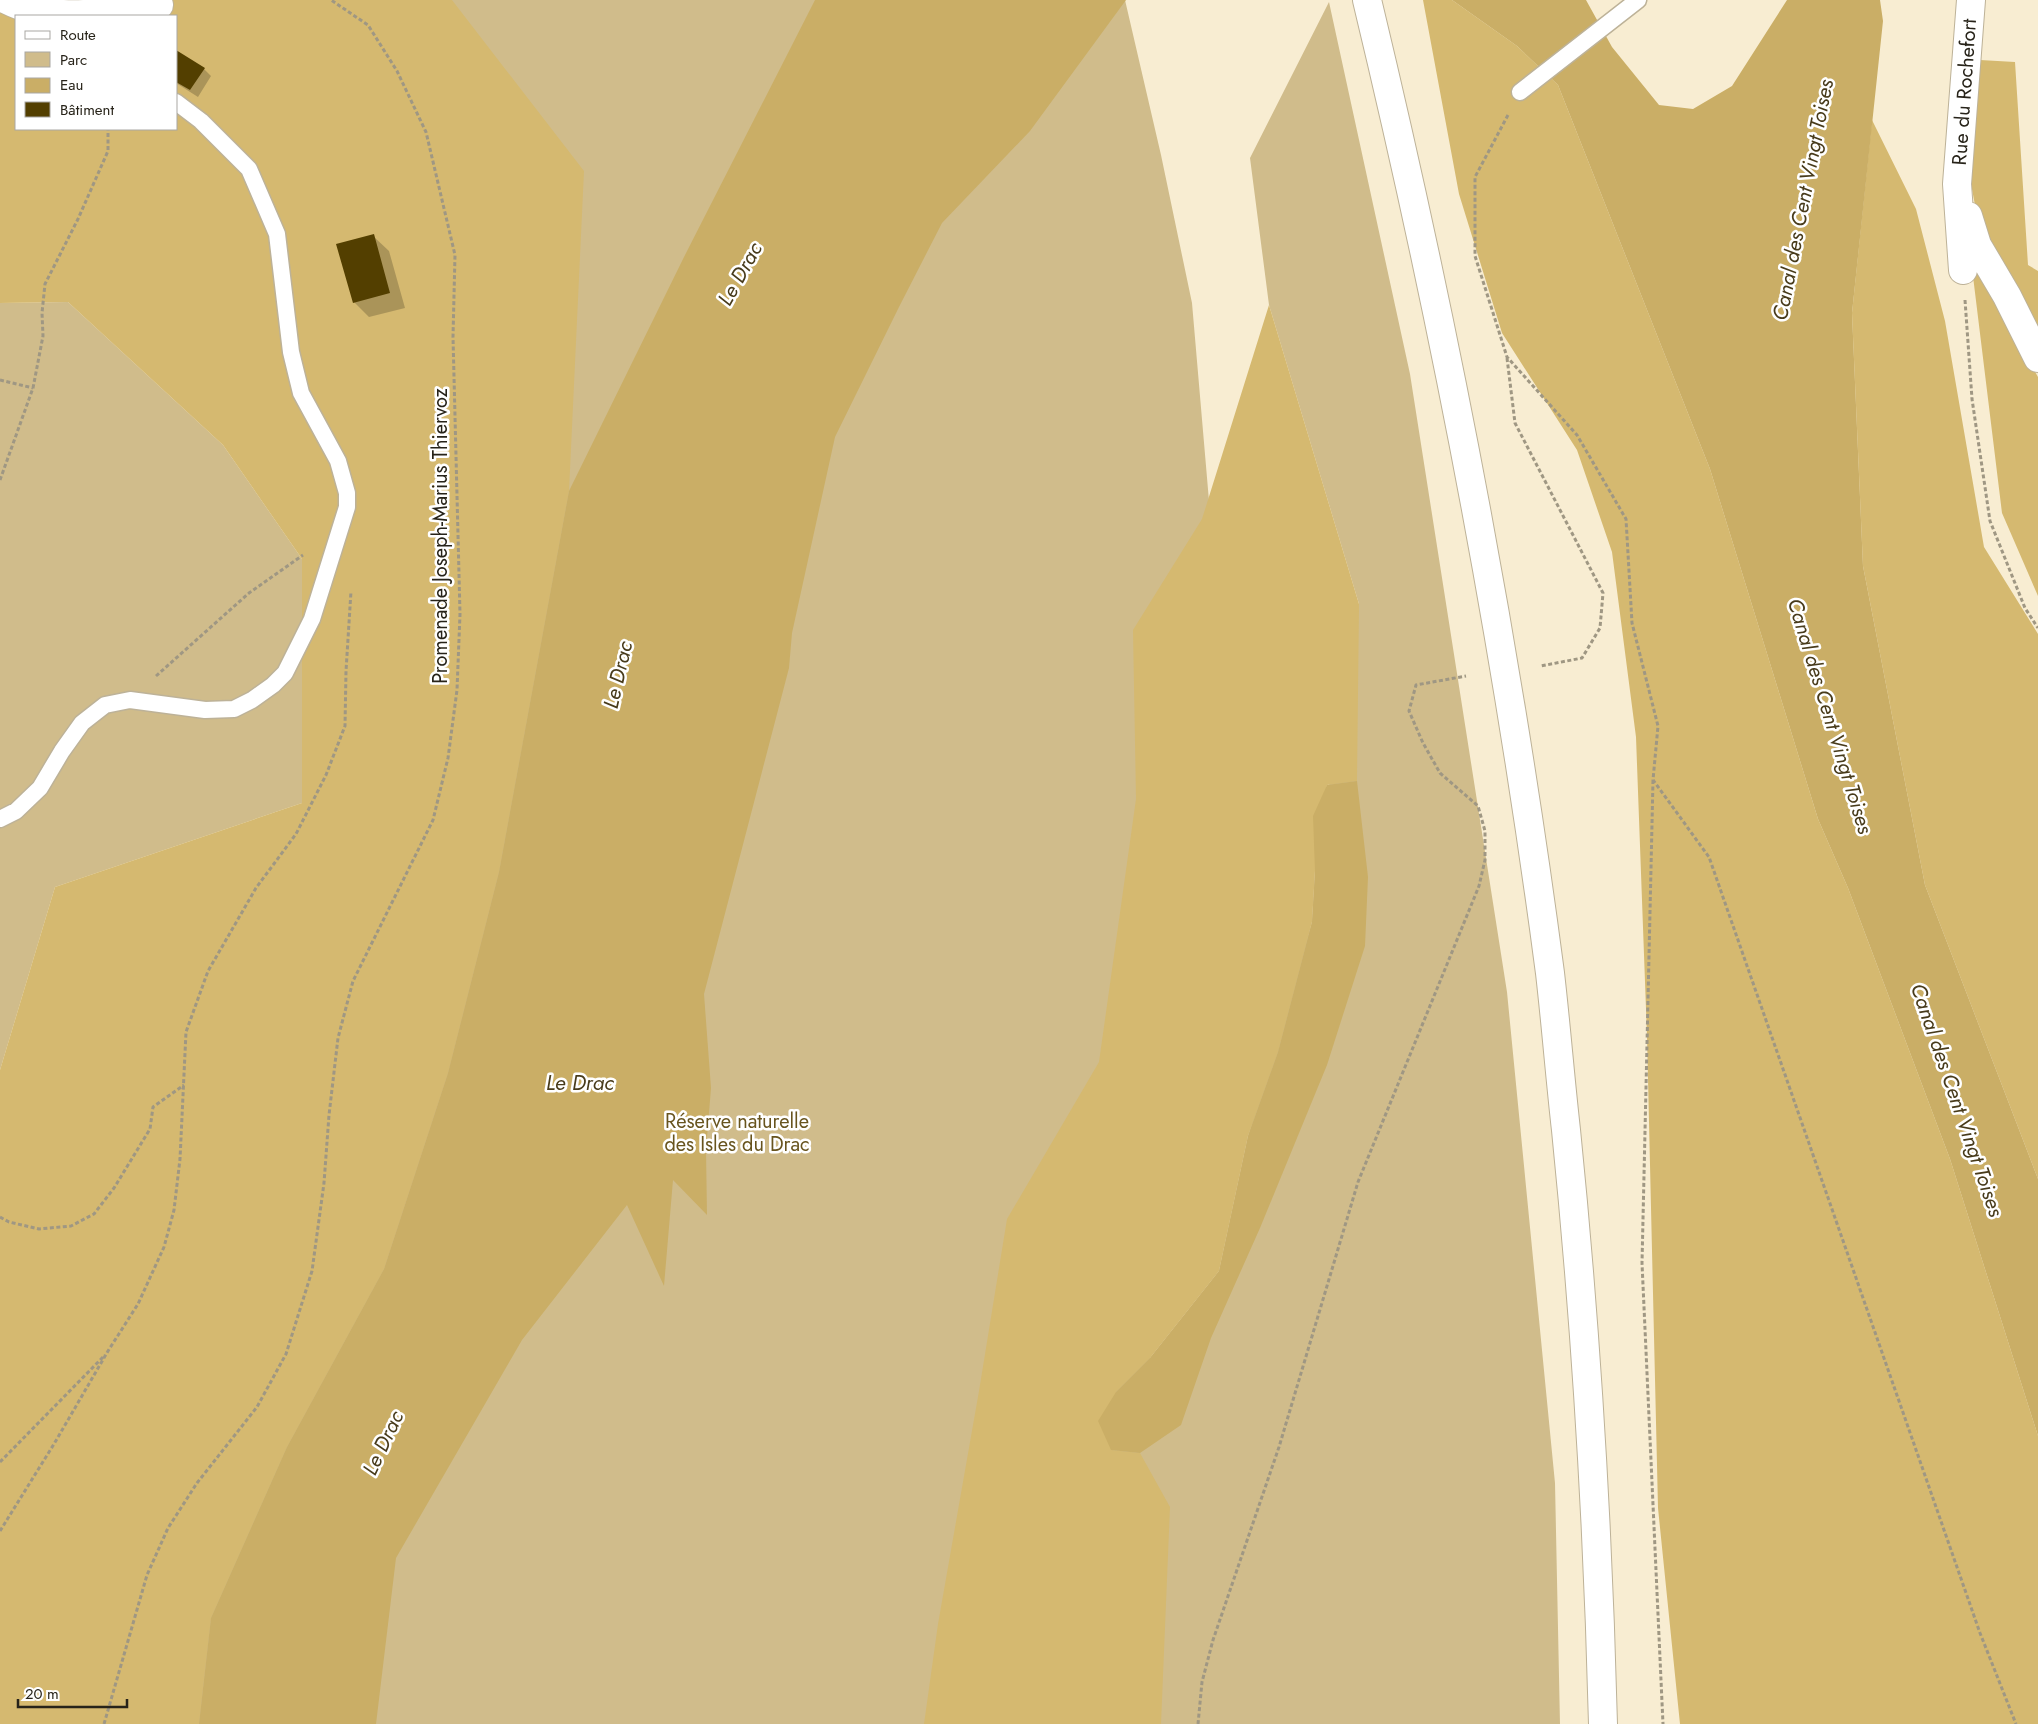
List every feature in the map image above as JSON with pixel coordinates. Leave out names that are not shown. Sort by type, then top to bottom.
[{"type":"main road","points":[[1367,0],[1424,250],[1466,457],[1512,712],[1550,975],[1578,1245],[1592,1466],[1603,1724]]},
{"type":"main road","name":"Rue du Rochefort","points":[[1963,270],[1957,184],[1970,0]]},
{"type":"main road","points":[[19,7],[49,13],[83,14],[159,5]]},
{"type":"main road","name":"Rue du Rochefort","points":[[1957,184],[1977,245],[2007,296],[2038,358]]},
{"type":"lane","points":[[1520,92],[1638,0]]},
{"type":"lane","points":[[0,819],[16,810],[40,788],[62,751],[82,723],[105,705],[130,700],[205,710],[234,709],[252,700],[273,685],[285,673],[312,619],[347,507],[347,493],[338,461],[301,393],[291,352],[277,234],[249,169],[201,121],[178,104]]},
{"type":"path","name":"Promenade Joseph-Marius Thiervoz","points":[[104,1724],[146,1575],[168,1528],[197,1483],[257,1407],[286,1354],[312,1271],[324,1184],[329,1115],[338,1038],[353,981],[433,820],[449,749],[457,690],[460,614],[454,337],[455,255],[426,132],[397,71],[368,25],[331,0]]},
{"type":"path","points":[[1520,92],[1475,177],[1475,256],[1507,357],[1515,423],[1603,593],[1600,628],[1582,658],[1541,666]]},
{"type":"path","points":[[0,480],[33,388],[43,336],[42,313],[45,284],[78,219],[108,151],[108,130]]},
{"type":"path","points":[[1963,270],[1972,400],[1990,520],[2025,608],[2038,628]]},
{"type":"path","points":[[1507,357],[1577,435],[1626,519],[1632,623],[1658,726],[1653,780],[1642,1263],[1663,1724]]},
{"type":"path","points":[[0,380],[33,388]]},
{"type":"path","points":[[130,700],[249,593],[340,528]]},
{"type":"path","points":[[0,1531],[138,1304],[164,1247],[174,1210],[180,1159],[186,1032],[208,971],[256,888],[296,834],[326,775],[346,726],[346,671],[352,582]]},
{"type":"path","points":[[1198,1724],[1202,1682],[1213,1640],[1279,1448],[1358,1182],[1479,886],[1485,860],[1485,831],[1478,806],[1440,773],[1423,743],[1409,711],[1416,685],[1466,676]]},
{"type":"path","points":[[1653,780],[1709,856],[1980,1633],[2016,1724]]},
{"type":"path","points":[[0,1217],[9,1222],[39,1229],[71,1226],[94,1214],[114,1188],[150,1129],[153,1107],[184,1085]]},
{"type":"path","points":[[0,1462],[108,1351]]},
{"type":"green space","name":"Réserve naturelle des Isles du Drac","points":[[221,0],[1125,0],[1161,155],[1192,303],[1217,594],[1150,1358],[1219,1271],[1248,1136],[1312,922],[1315,871],[1359,604],[1269,305],[1250,158],[1329,2],[1410,374],[1507,992],[1555,1483],[1560,1724],[1161,1724],[1161,1716],[1061,1724],[93,1724],[368,845]]},
{"type":"green space","points":[[68,302],[223,445],[302,559],[302,803],[55,887],[0,1070],[0,303]]},
{"type":"shaded area","points":[[0,0],[452,0],[584,171],[569,491],[499,872],[448,1073],[384,1269],[287,1447],[211,1618],[199,1724],[0,1724],[0,1070],[55,887],[302,803],[302,559],[223,445],[68,302],[0,303]]},
{"type":"shaded area","points":[[1423,0],[1452,0],[1517,46],[1558,85],[1710,469],[1818,819],[1848,888],[1950,1159],[2038,1436],[2038,1724],[1680,1724],[1658,1508],[1647,1036],[1636,737],[1612,552],[1577,450],[1502,333],[1459,194]]},
{"type":"shaded area","points":[[1980,60],[2015,62],[2028,265],[2038,271],[2038,332],[1977,216],[1967,162]]},
{"type":"shaded area","points":[[1872,120],[1916,209],[1945,321],[1984,547],[2038,634],[2038,1179],[1925,885],[1863,566],[1852,313]]},
{"type":"shaded area","points":[[1971,260],[2038,377],[2038,596],[2002,513]]},
{"type":"shaded area","points":[[1269,305],[1359,604],[1357,781],[1327,785],[1315,871],[1312,922],[1278,1052],[1248,1136],[1219,1271],[1150,1358],[1116,1392],[1111,1450],[1140,1453],[1170,1507],[1161,1724],[924,1724],[938,1624],[1007,1219],[1099,1062],[1136,799],[1133,630],[1202,519]]},
{"type":"water","name":"Le Drac","points":[[815,0],[1126,0],[1030,131],[942,223],[835,437],[792,633],[789,668],[704,994],[711,1088],[706,1150],[707,1215],[673,1180],[664,1286],[627,1205],[522,1340],[396,1558],[376,1724],[199,1724],[211,1618],[287,1447],[384,1269],[448,1073],[499,872],[569,491],[684,257]]},
{"type":"water","name":"Canal des Cent Vingt Toises","points":[[1452,0],[1586,0],[1612,47],[1659,105],[1693,109],[1732,86],[1787,0],[1880,0],[1883,21],[1852,313],[1863,566],[1925,885],[2038,1179],[2038,1436],[1950,1159],[1848,888],[1818,819],[1710,469],[1558,85],[1517,46]]},
{"type":"water","points":[[1357,781],[1368,877],[1365,946],[1327,1065],[1260,1228],[1211,1338],[1181,1425],[1140,1453],[1111,1450],[1098,1421],[1116,1392],[1150,1358],[1219,1271],[1248,1136],[1278,1052],[1312,922],[1315,871],[1313,816],[1327,785]]},
{"type":"building","points":[[178,51],[205,68],[190,90],[178,83]]},
{"type":"building","points":[[374,234],[390,293],[353,303],[336,244]]}]
